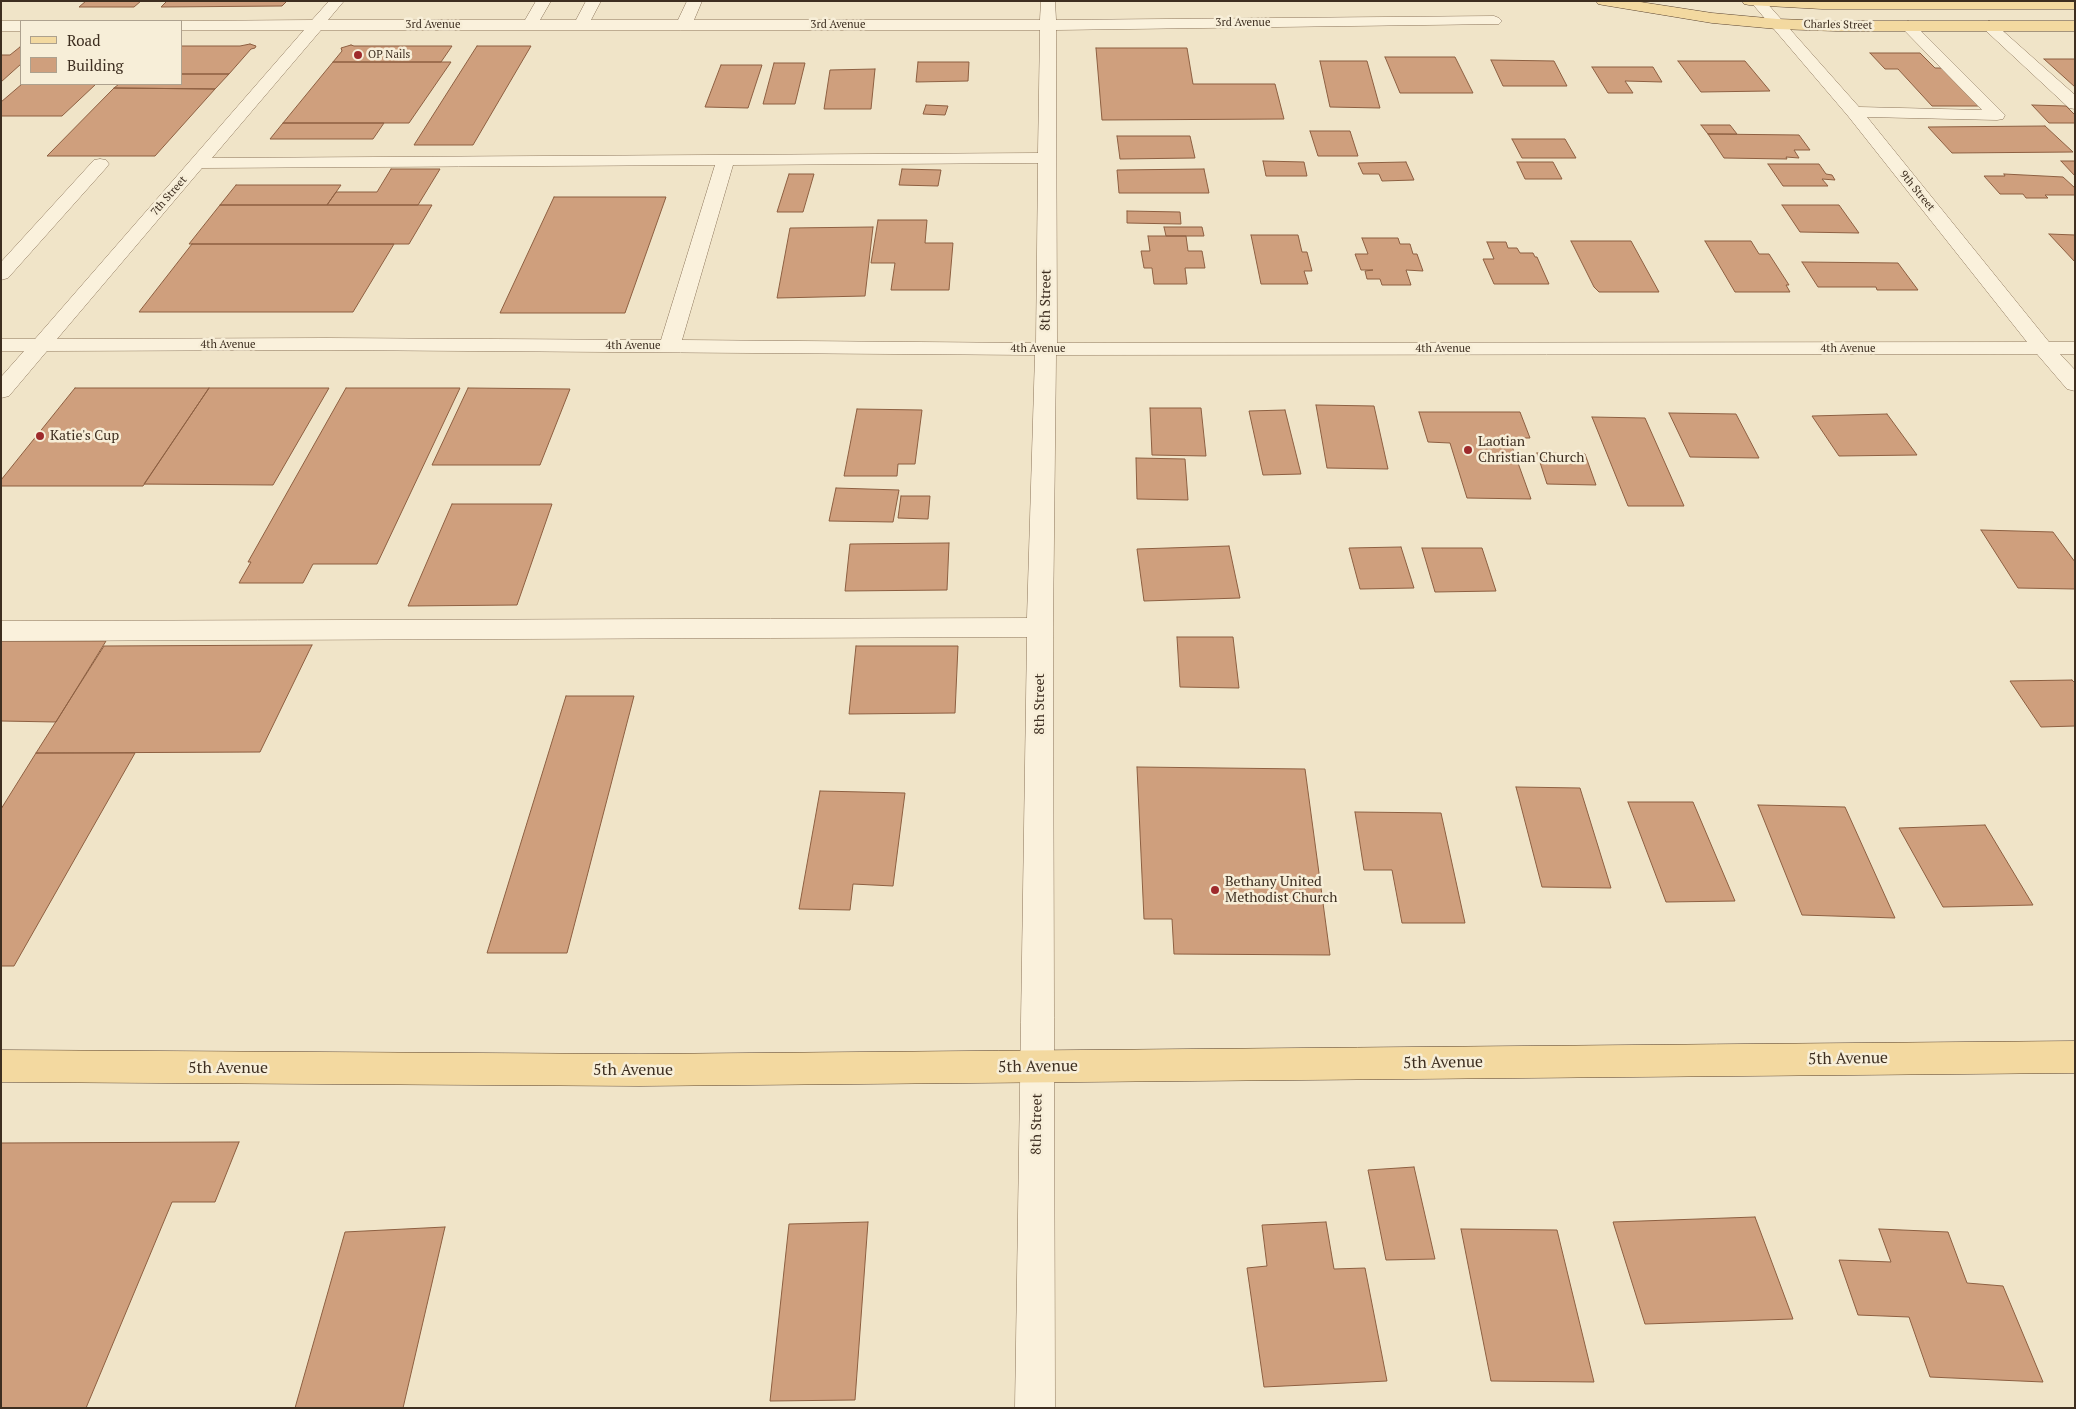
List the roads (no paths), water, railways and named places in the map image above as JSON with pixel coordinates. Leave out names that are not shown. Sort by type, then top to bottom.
[{"type":"main road","name":"Charles Street","points":[[1604,1],[1712,18],[1777,24],[2075,26]]},
{"type":"main road","name":"Charles Street","points":[[1749,1],[2075,4]]},
{"type":"main road","name":"5th Avenue","points":[[1,1066],[629,1070],[2075,1057]]},
{"type":"street","name":"7th Street","points":[[1,391],[337,1]]},
{"type":"street","points":[[530,25],[544,1]]},
{"type":"street","points":[[581,25],[594,1]]},
{"type":"street","points":[[684,25],[695,1]]},
{"type":"street","name":"9th Street","points":[[1757,2],[1854,112],[2043,348],[2075,384]]},
{"type":"street","name":"3rd Avenue","points":[[182,25],[684,25],[1048,13],[1494,21]]},
{"type":"street","name":"8th Street","points":[[1035,1408],[1040,627],[1046,349],[1048,13]]},
{"type":"street","points":[[1,26],[20,26]]},
{"type":"street","points":[[1854,112],[1998,115],[1908,26]]},
{"type":"street","points":[[1989,26],[2075,104]]},
{"type":"street","points":[[198,163],[1047,158]]},
{"type":"street","points":[[670,347],[726,160]]},
{"type":"street","points":[[1,274],[100,164]]},
{"type":"street","name":"4th Avenue","points":[[1,345],[345,344],[1046,349],[2075,348]]},
{"type":"street","points":[[1,631],[1040,627]]},
{"type":"place","name":"OP Nails","points":[[358,55]]},
{"type":"place","name":"Katie's Cup","points":[[40,436]]},
{"type":"place","name":"Laotian Christian Church","points":[[1468,450]]},
{"type":"place","name":"Bethany United Methodist Church","points":[[1215,890]]}]
